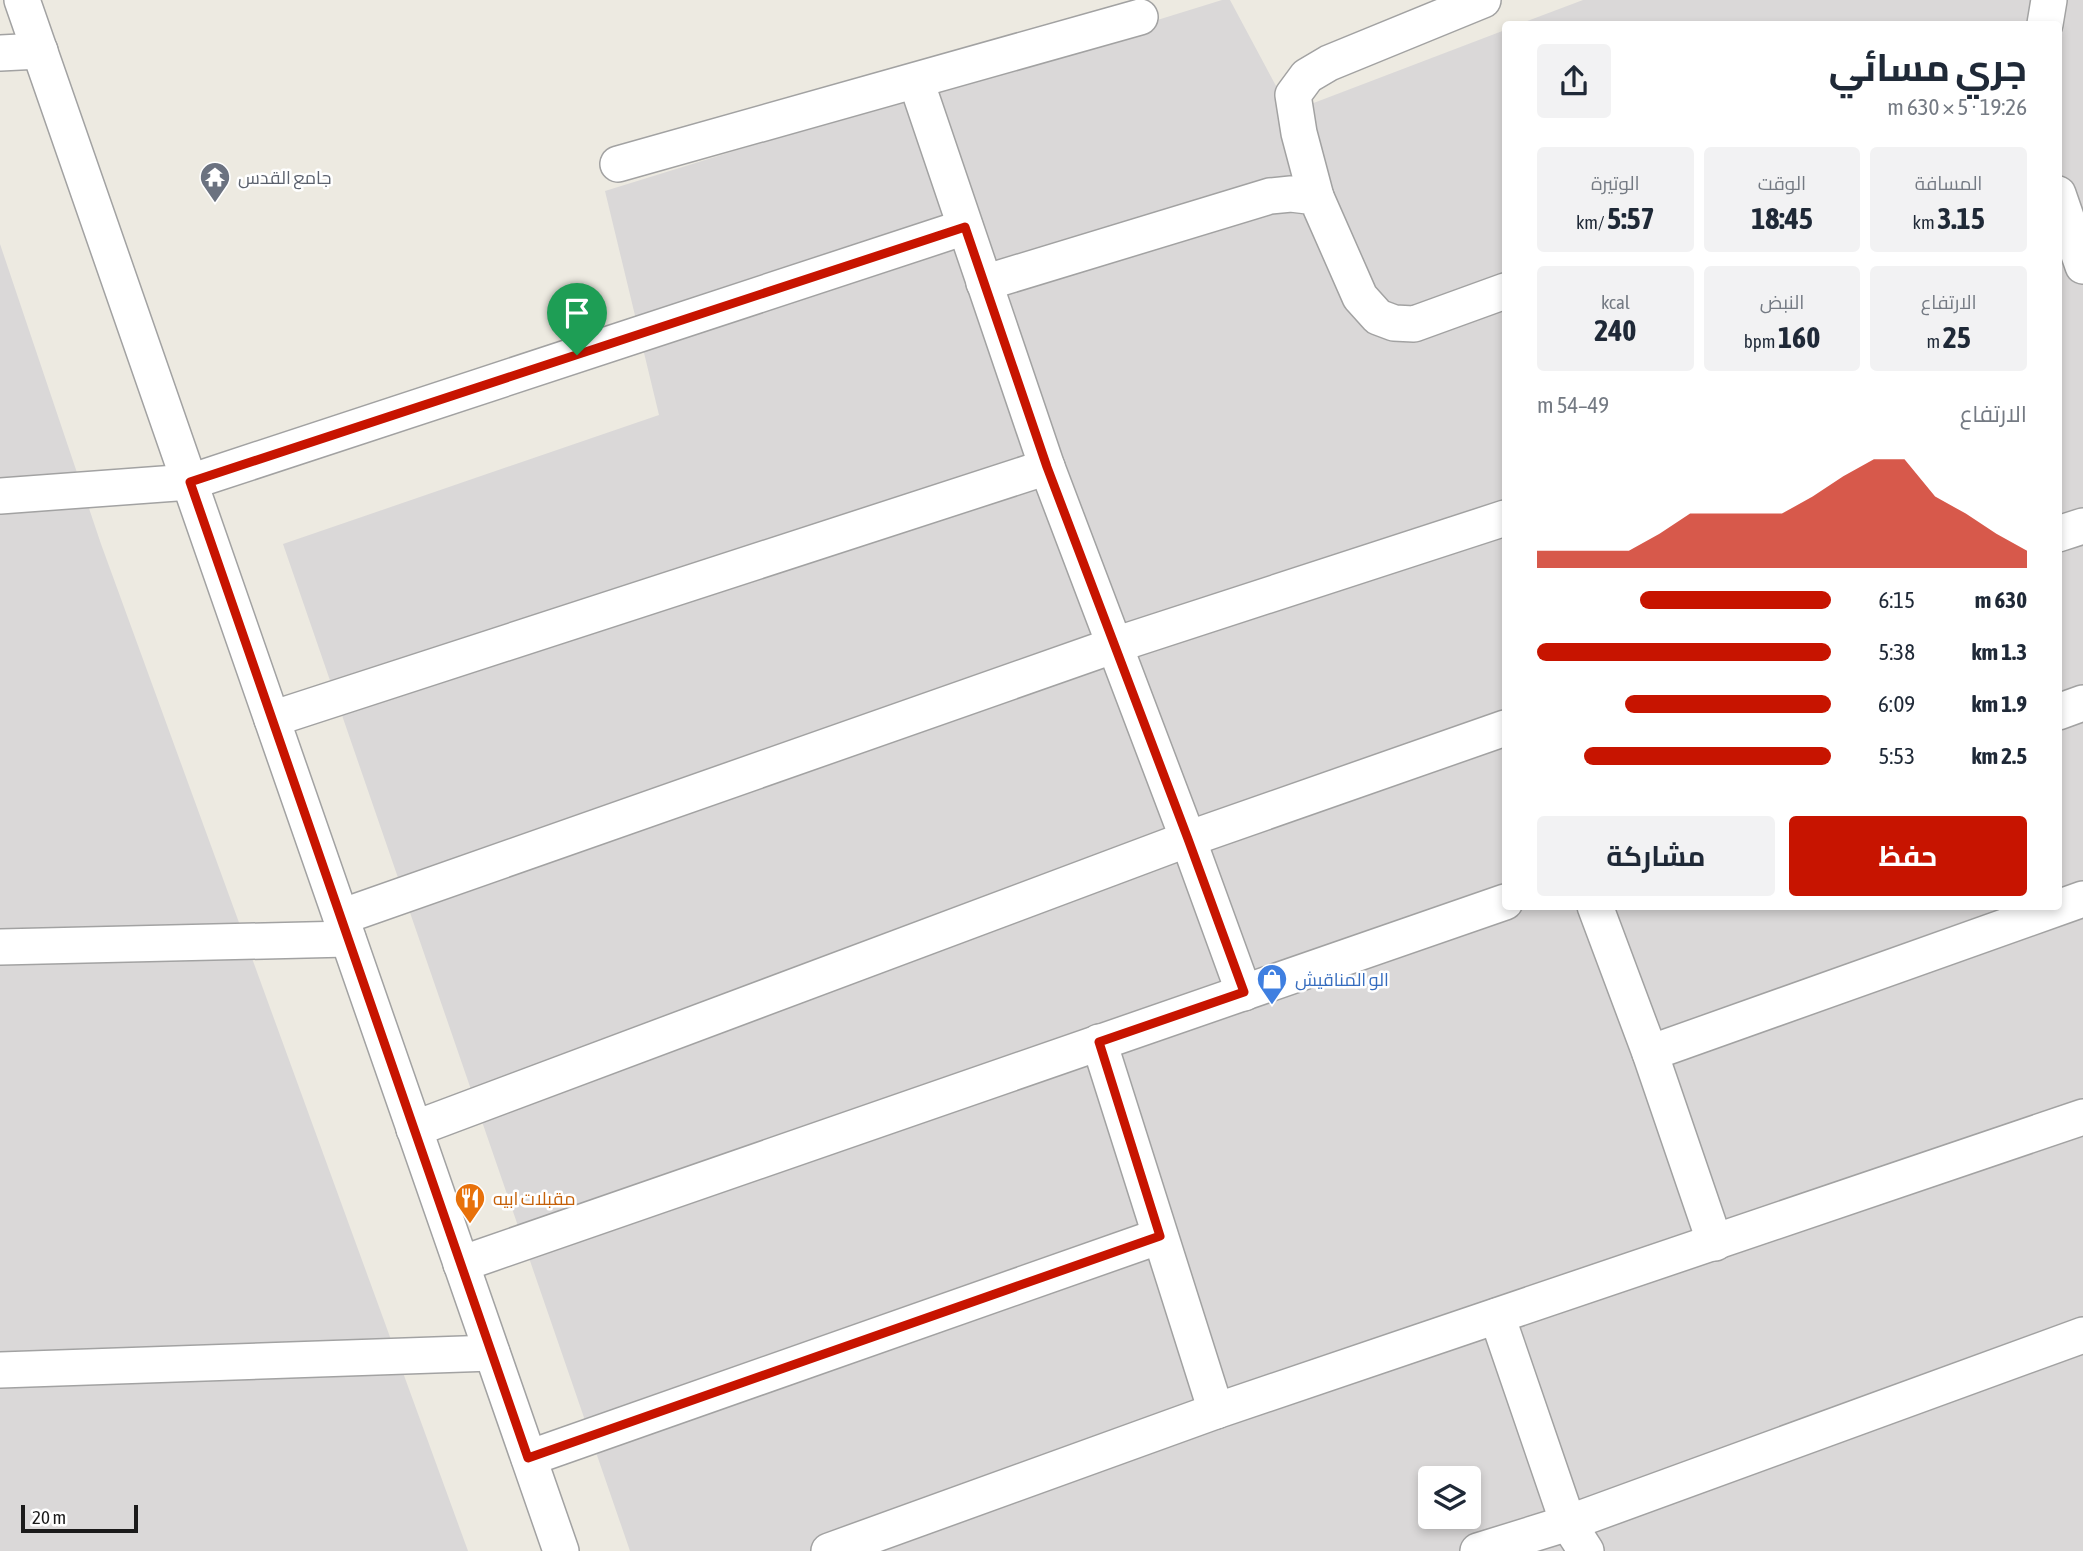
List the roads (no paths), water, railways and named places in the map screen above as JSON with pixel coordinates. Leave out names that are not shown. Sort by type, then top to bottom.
[{"type":"street","points":[[22,0],[561,1551]]},
{"type":"street","points":[[1483,0],[1329,63],[1307,76],[1293,95],[1299,133],[1316,197],[1360,297],[1378,317],[1394,323],[1414,324],[1502,292]]},
{"type":"street","points":[[2046,21],[2049,0]]},
{"type":"street","points":[[618,164],[1140,17]]},
{"type":"street","points":[[0,53],[40,51]]},
{"type":"street","points":[[916,81],[1047,467],[1244,992]]},
{"type":"street","points":[[984,283],[1270,195],[1316,197]]},
{"type":"street","points":[[2062,210],[2071,247]]},
{"type":"street","points":[[0,496],[190,482],[965,227]]},
{"type":"street","points":[[272,719],[1047,467]]},
{"type":"street","points":[[0,947],[344,928],[1115,645],[1502,519]]},
{"type":"street","points":[[2062,533],[2083,526]]},
{"type":"street","points":[[2062,711],[2083,703]]},
{"type":"street","points":[[414,1129],[1188,839],[1502,728]]},
{"type":"street","points":[[2062,906],[2083,899]]},
{"type":"street","points":[[461,1264],[1502,902]]},
{"type":"street","points":[[1596,910],[1650,1053],[1715,1243]]},
{"type":"street","points":[[1650,1053],[2052,910]]},
{"type":"street","points":[[1099,1042],[1216,1411]]},
{"type":"street","points":[[829,1551],[1216,1411],[2083,1117]]},
{"type":"street","points":[[528,1458],[1160,1236]]},
{"type":"street","points":[[1497,1316],[1577,1537]]},
{"type":"street","points":[[1478,1551],[1577,1537],[2083,1335]]},
{"type":"street","points":[[0,1370],[492,1353]]},
{"type":"place","name":"جامع القدس","points":[[215,204]]},
{"type":"place","name":"الو المناقيش","points":[[1272,1006]]},
{"type":"place","name":"مقبلات ابيه","points":[[470,1225]]}]
